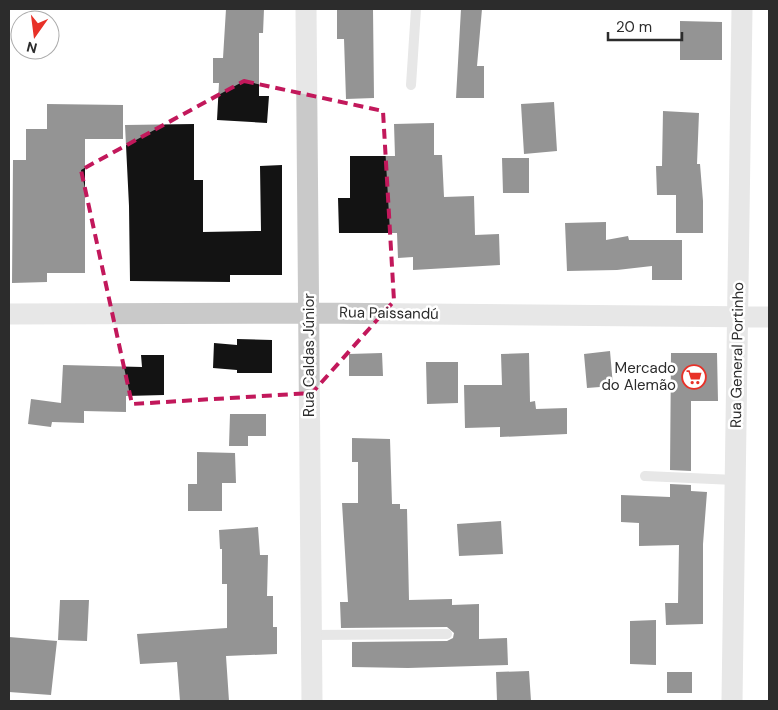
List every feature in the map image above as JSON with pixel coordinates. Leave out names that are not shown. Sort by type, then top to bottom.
[{"type":"street","name":"Rua Caldas Júnior","points":[[306,9],[312,701]]},
{"type":"street","name":"Rua General Portinho","points":[[732,701],[742,9]]},
{"type":"street","name":"Rua Paissandú","points":[[9,314],[309,313],[769,317]]},
{"type":"lane","points":[[411,85],[416,9]]},
{"type":"lane","points":[[645,476],[735,480]]},
{"type":"lane","points":[[311,635],[447,634]]},
{"type":"highlighted area","points":[[244,81],[383,111],[394,301],[312,393],[132,404],[81,170]]},
{"type":"building","points":[[226,9],[264,9],[263,33],[259,33],[259,96],[269,96],[267,123],[217,120],[219,83],[213,83],[213,58],[223,58]]},
{"type":"building","points":[[337,9],[373,9],[374,98],[346,99],[344,39],[337,39]]},
{"type":"building","points":[[461,9],[482,9],[477,66],[484,66],[484,98],[456,98]]},
{"type":"building","points":[[680,21],[722,22],[722,60],[680,60]]},
{"type":"building","points":[[554,102],[557,151],[524,154],[521,104]]},
{"type":"building","points":[[47,104],[123,105],[123,139],[85,139],[85,273],[47,273],[47,282],[12,283],[13,160],[26,160],[26,129],[47,129]]},
{"type":"building","points":[[663,111],[699,113],[697,164],[700,164],[703,233],[676,233],[676,195],[657,195],[656,166],[662,166]]},
{"type":"building","points":[[434,123],[434,155],[442,155],[444,197],[474,196],[475,235],[499,234],[500,265],[413,270],[413,257],[398,258],[397,233],[339,233],[338,198],[350,198],[350,156],[395,156],[394,124]]},
{"type":"building","points":[[194,124],[194,180],[203,180],[203,232],[261,231],[260,166],[282,165],[282,275],[230,275],[230,282],[130,281],[125,125]]},
{"type":"building","points":[[502,158],[529,158],[529,193],[503,193]]},
{"type":"building","points":[[606,222],[606,240],[628,236],[629,240],[682,240],[682,280],[652,280],[652,266],[617,270],[567,271],[565,223]]},
{"type":"building","points":[[237,339],[272,340],[272,373],[237,373],[237,370],[213,368],[214,343],[237,345]]},
{"type":"building","points":[[610,351],[613,386],[587,388],[584,354]]},
{"type":"building","points":[[382,353],[383,376],[349,376],[349,354]]},
{"type":"building","points":[[529,353],[530,402],[535,401],[536,409],[567,408],[567,434],[500,437],[500,427],[465,428],[464,385],[502,385],[501,354]]},
{"type":"building","name":"Mercado do Alemão","points":[[671,353],[717,353],[718,401],[691,401],[691,471],[670,470]]},
{"type":"building","points":[[141,355],[164,355],[164,395],[126,396],[126,412],[84,411],[84,423],[52,422],[51,427],[28,424],[31,399],[61,403],[63,365],[142,367]]},
{"type":"building","points":[[426,362],[458,362],[458,403],[427,404]]},
{"type":"building","points":[[230,414],[266,414],[266,436],[248,436],[248,446],[229,446]]},
{"type":"building","points":[[352,438],[390,439],[392,504],[400,504],[400,509],[407,509],[409,600],[452,599],[452,605],[479,604],[479,639],[507,638],[508,665],[408,668],[352,667],[352,642],[447,641],[453,638],[454,633],[447,627],[341,628],[340,602],[348,602],[342,503],[358,503],[358,462],[352,462]]},
{"type":"building","points":[[197,452],[235,453],[236,483],[222,483],[222,511],[188,511],[188,484],[197,484]]},
{"type":"building","points":[[670,484],[691,485],[691,491],[707,492],[703,544],[703,624],[666,625],[665,603],[678,603],[679,545],[639,546],[639,523],[621,522],[621,495],[670,497]]},
{"type":"building","points":[[501,521],[503,554],[459,556],[457,524]]},
{"type":"building","points":[[258,527],[260,555],[268,555],[267,596],[273,596],[273,627],[277,627],[277,654],[226,656],[229,701],[180,701],[177,662],[140,664],[137,634],[227,628],[227,584],[222,584],[222,549],[220,549],[219,530]]},
{"type":"building","points":[[60,600],[89,600],[87,641],[58,640]]},
{"type":"building","points":[[656,620],[656,665],[630,664],[630,621]]},
{"type":"building","points":[[9,637],[57,641],[51,695],[9,692]]},
{"type":"building","points":[[529,671],[531,701],[497,701],[496,672]]},
{"type":"building","points":[[667,672],[692,672],[692,693],[667,693]]},
{"type":"place","name":"Mercado do Alemão","points":[[694,377]]}]
